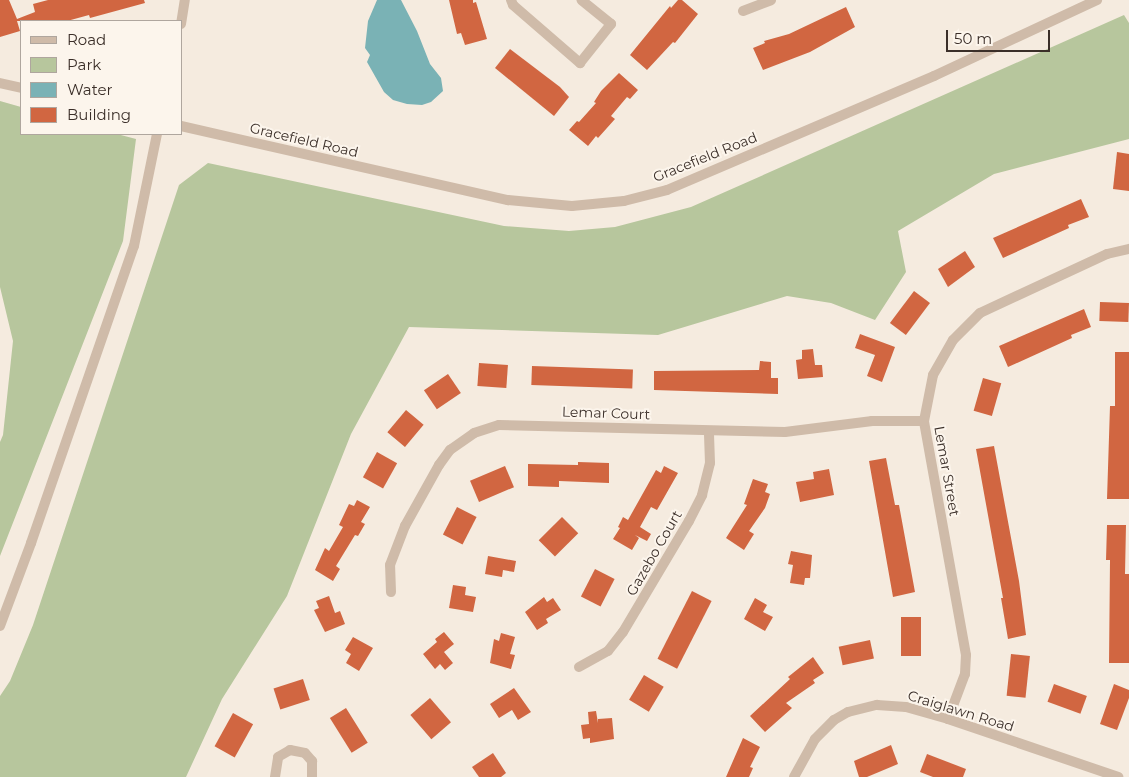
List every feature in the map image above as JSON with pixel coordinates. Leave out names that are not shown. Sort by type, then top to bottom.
[{"type":"street","points":[[182,20],[185,0]]},
{"type":"street","points":[[511,0],[513,5],[580,63],[612,24],[581,0]]},
{"type":"street","points":[[743,11],[771,0]]},
{"type":"street","name":"Gracefield Road","points":[[182,126],[508,200],[572,206],[624,201],[667,190],[934,76],[1097,0]]},
{"type":"street","points":[[0,83],[20,88]]},
{"type":"street","points":[[0,626],[31,544],[134,246],[157,135]]},
{"type":"street","name":"Lemar Street","points":[[948,719],[965,674],[966,655],[924,421],[933,375],[953,340],[980,313],[1107,254],[1129,249]]},
{"type":"street","name":"Lemar Court","points":[[391,592],[390,565],[405,526],[439,464],[450,450],[474,433],[499,425],[512,424],[785,432],[872,421],[924,421]]},
{"type":"street","name":"Gazebo Court","points":[[579,667],[608,651],[623,632],[690,521],[702,495],[708,471],[709,430]]},
{"type":"street","name":"Craiglawn Road","points":[[794,777],[815,739],[834,720],[848,712],[877,705],[906,707],[948,719],[1118,777]]},
{"type":"street","points":[[275,777],[278,757],[290,750],[305,753],[312,761],[312,777]]},
{"type":"green space","points":[[1124,15],[1129,23],[1129,139],[994,174],[898,231],[906,272],[875,320],[831,303],[787,296],[658,335],[409,327],[351,434],[287,596],[222,699],[186,777],[0,777],[0,696],[10,681],[33,625],[179,185],[208,163],[504,226],[569,231],[615,227],[691,207]]},
{"type":"green space","points":[[0,101],[20,107],[20,135],[121,135],[136,139],[123,241],[0,556],[0,442],[3,435],[13,341],[0,287]]},
{"type":"water","points":[[377,0],[401,0],[417,31],[430,64],[441,78],[443,91],[431,102],[422,105],[407,104],[393,100],[384,92],[367,62],[370,55],[365,48],[368,21]]},
{"type":"building","points":[[0,0],[9,0],[17,19],[35,12],[33,4],[48,0],[144,0],[145,3],[90,18],[89,15],[71,20],[20,20],[17,21],[20,31],[0,37]]},
{"type":"building","points":[[449,0],[473,0],[473,3],[476,2],[487,39],[465,45],[461,33],[457,34]]},
{"type":"building","points":[[678,0],[682,0],[698,14],[675,43],[673,42],[647,70],[630,55],[670,6],[671,8]]},
{"type":"building","points":[[846,7],[855,27],[810,52],[763,70],[753,48],[765,43],[764,41],[789,34]]},
{"type":"building","points":[[510,49],[560,87],[569,97],[554,116],[495,68]]},
{"type":"building","points":[[619,73],[638,90],[630,99],[627,97],[611,116],[615,119],[588,146],[569,130],[596,103],[594,102],[601,91]]},
{"type":"building","points":[[1117,152],[1129,154],[1129,191],[1113,189]]},
{"type":"building","points":[[1081,199],[1089,217],[1068,225],[1069,228],[1003,258],[993,238]]},
{"type":"building","points":[[965,251],[975,267],[948,287],[938,269]]},
{"type":"building","points":[[914,291],[930,303],[906,335],[890,323]]},
{"type":"building","points":[[1100,302],[1129,303],[1128,322],[1099,321]]},
{"type":"building","points":[[1084,309],[1091,327],[1071,335],[1072,338],[1008,367],[999,346]]},
{"type":"building","points":[[860,334],[895,347],[882,382],[867,376],[875,355],[855,348]]},
{"type":"building","points":[[813,349],[815,365],[822,365],[823,377],[798,379],[796,360],[802,359],[802,350]]},
{"type":"building","points":[[1115,352],[1129,352],[1129,499],[1107,499],[1110,406],[1115,406]]},
{"type":"building","points":[[760,361],[771,362],[771,378],[778,378],[778,394],[654,390],[654,371],[759,370]]},
{"type":"building","points":[[479,363],[508,365],[506,388],[477,386]]},
{"type":"building","points":[[532,366],[633,370],[632,389],[531,385]]},
{"type":"building","points":[[448,374],[461,393],[437,409],[424,390]]},
{"type":"building","points":[[983,378],[1001,383],[992,416],[974,411]]},
{"type":"building","points":[[406,410],[424,425],[405,447],[387,432]]},
{"type":"building","points":[[994,446],[1019,581],[1026,635],[1008,639],[1001,598],[1003,598],[976,449]]},
{"type":"building","points":[[377,452],[397,463],[383,489],[363,477]]},
{"type":"building","points":[[886,458],[895,505],[899,505],[915,592],[893,597],[869,461]]},
{"type":"building","points":[[578,462],[609,463],[609,483],[559,481],[559,487],[528,486],[528,464],[578,465]]},
{"type":"building","points":[[505,466],[514,487],[479,502],[470,481]]},
{"type":"building","points":[[664,466],[678,473],[657,510],[651,507],[640,527],[651,534],[647,541],[635,535],[639,538],[632,550],[613,539],[620,528],[618,527],[623,517],[628,520],[656,470],[661,473]]},
{"type":"building","points":[[829,469],[834,495],[800,502],[796,482],[814,479],[813,472]]},
{"type":"building","points":[[753,479],[768,484],[765,492],[770,494],[765,508],[749,531],[754,534],[744,550],[726,538],[747,505],[744,504]]},
{"type":"building","points":[[357,500],[370,507],[361,522],[365,524],[358,536],[355,535],[336,566],[340,569],[333,581],[315,570],[325,548],[329,551],[343,527],[339,525],[349,504],[354,506]]},
{"type":"building","points":[[457,507],[477,517],[463,545],[443,535]]},
{"type":"building","points":[[562,517],[578,533],[555,557],[539,540]]},
{"type":"building","points":[[1107,525],[1126,525],[1125,574],[1129,574],[1129,663],[1109,663],[1110,560],[1106,560]]},
{"type":"building","points":[[791,551],[812,555],[810,578],[805,578],[804,585],[790,583],[793,565],[788,564]]},
{"type":"building","points":[[488,556],[516,561],[514,572],[503,570],[502,577],[485,574]]},
{"type":"building","points":[[595,569],[615,579],[601,607],[581,597]]},
{"type":"building","points":[[453,585],[466,587],[465,595],[476,597],[473,612],[449,608]]},
{"type":"building","points":[[692,591],[712,601],[677,669],[657,659]]},
{"type":"building","points":[[329,596],[335,613],[340,611],[345,624],[325,632],[314,610],[319,608],[316,601]]},
{"type":"building","points":[[544,597],[547,602],[553,598],[561,610],[546,619],[548,623],[537,630],[525,612]]},
{"type":"building","points":[[755,598],[767,605],[763,612],[773,617],[765,631],[744,619]]},
{"type":"building","points":[[901,617],[921,617],[921,656],[901,656]]},
{"type":"building","points":[[444,632],[454,644],[444,652],[453,663],[445,670],[440,664],[435,669],[423,654],[437,642],[435,639]]},
{"type":"building","points":[[501,633],[515,637],[510,654],[515,655],[511,669],[490,663],[494,639],[499,641]]},
{"type":"building","points":[[353,637],[373,648],[359,671],[346,663],[351,654],[345,650]]},
{"type":"building","points":[[870,640],[874,659],[843,665],[839,647]]},
{"type":"building","points":[[1011,654],[1030,656],[1026,698],[1007,696]]},
{"type":"building","points":[[813,657],[824,673],[813,680],[815,683],[786,703],[792,708],[765,732],[750,716],[790,679],[788,677]]},
{"type":"building","points":[[644,675],[664,687],[649,712],[629,700]]},
{"type":"building","points":[[303,679],[310,700],[280,710],[274,689]]},
{"type":"building","points":[[1054,684],[1087,696],[1080,714],[1048,702]]},
{"type":"building","points":[[1114,684],[1129,690],[1129,698],[1117,730],[1100,724]]},
{"type":"building","points":[[514,688],[531,712],[518,720],[512,710],[499,718],[490,704]]},
{"type":"building","points":[[430,698],[451,722],[431,739],[410,715]]},
{"type":"building","points":[[346,708],[368,743],[352,753],[330,718]]},
{"type":"building","points":[[596,711],[598,723],[598,719],[612,718],[614,739],[590,743],[590,738],[583,739],[581,725],[589,724],[588,712]]},
{"type":"building","points":[[233,713],[253,724],[235,757],[215,746]]},
{"type":"building","points":[[743,738],[760,747],[750,767],[753,768],[749,777],[726,777]]},
{"type":"building","points":[[891,745],[898,764],[867,777],[859,777],[854,761]]},
{"type":"building","points":[[493,753],[506,773],[501,777],[479,777],[472,767]]},
{"type":"building","points":[[927,754],[966,769],[963,777],[933,777],[920,772]]}]
